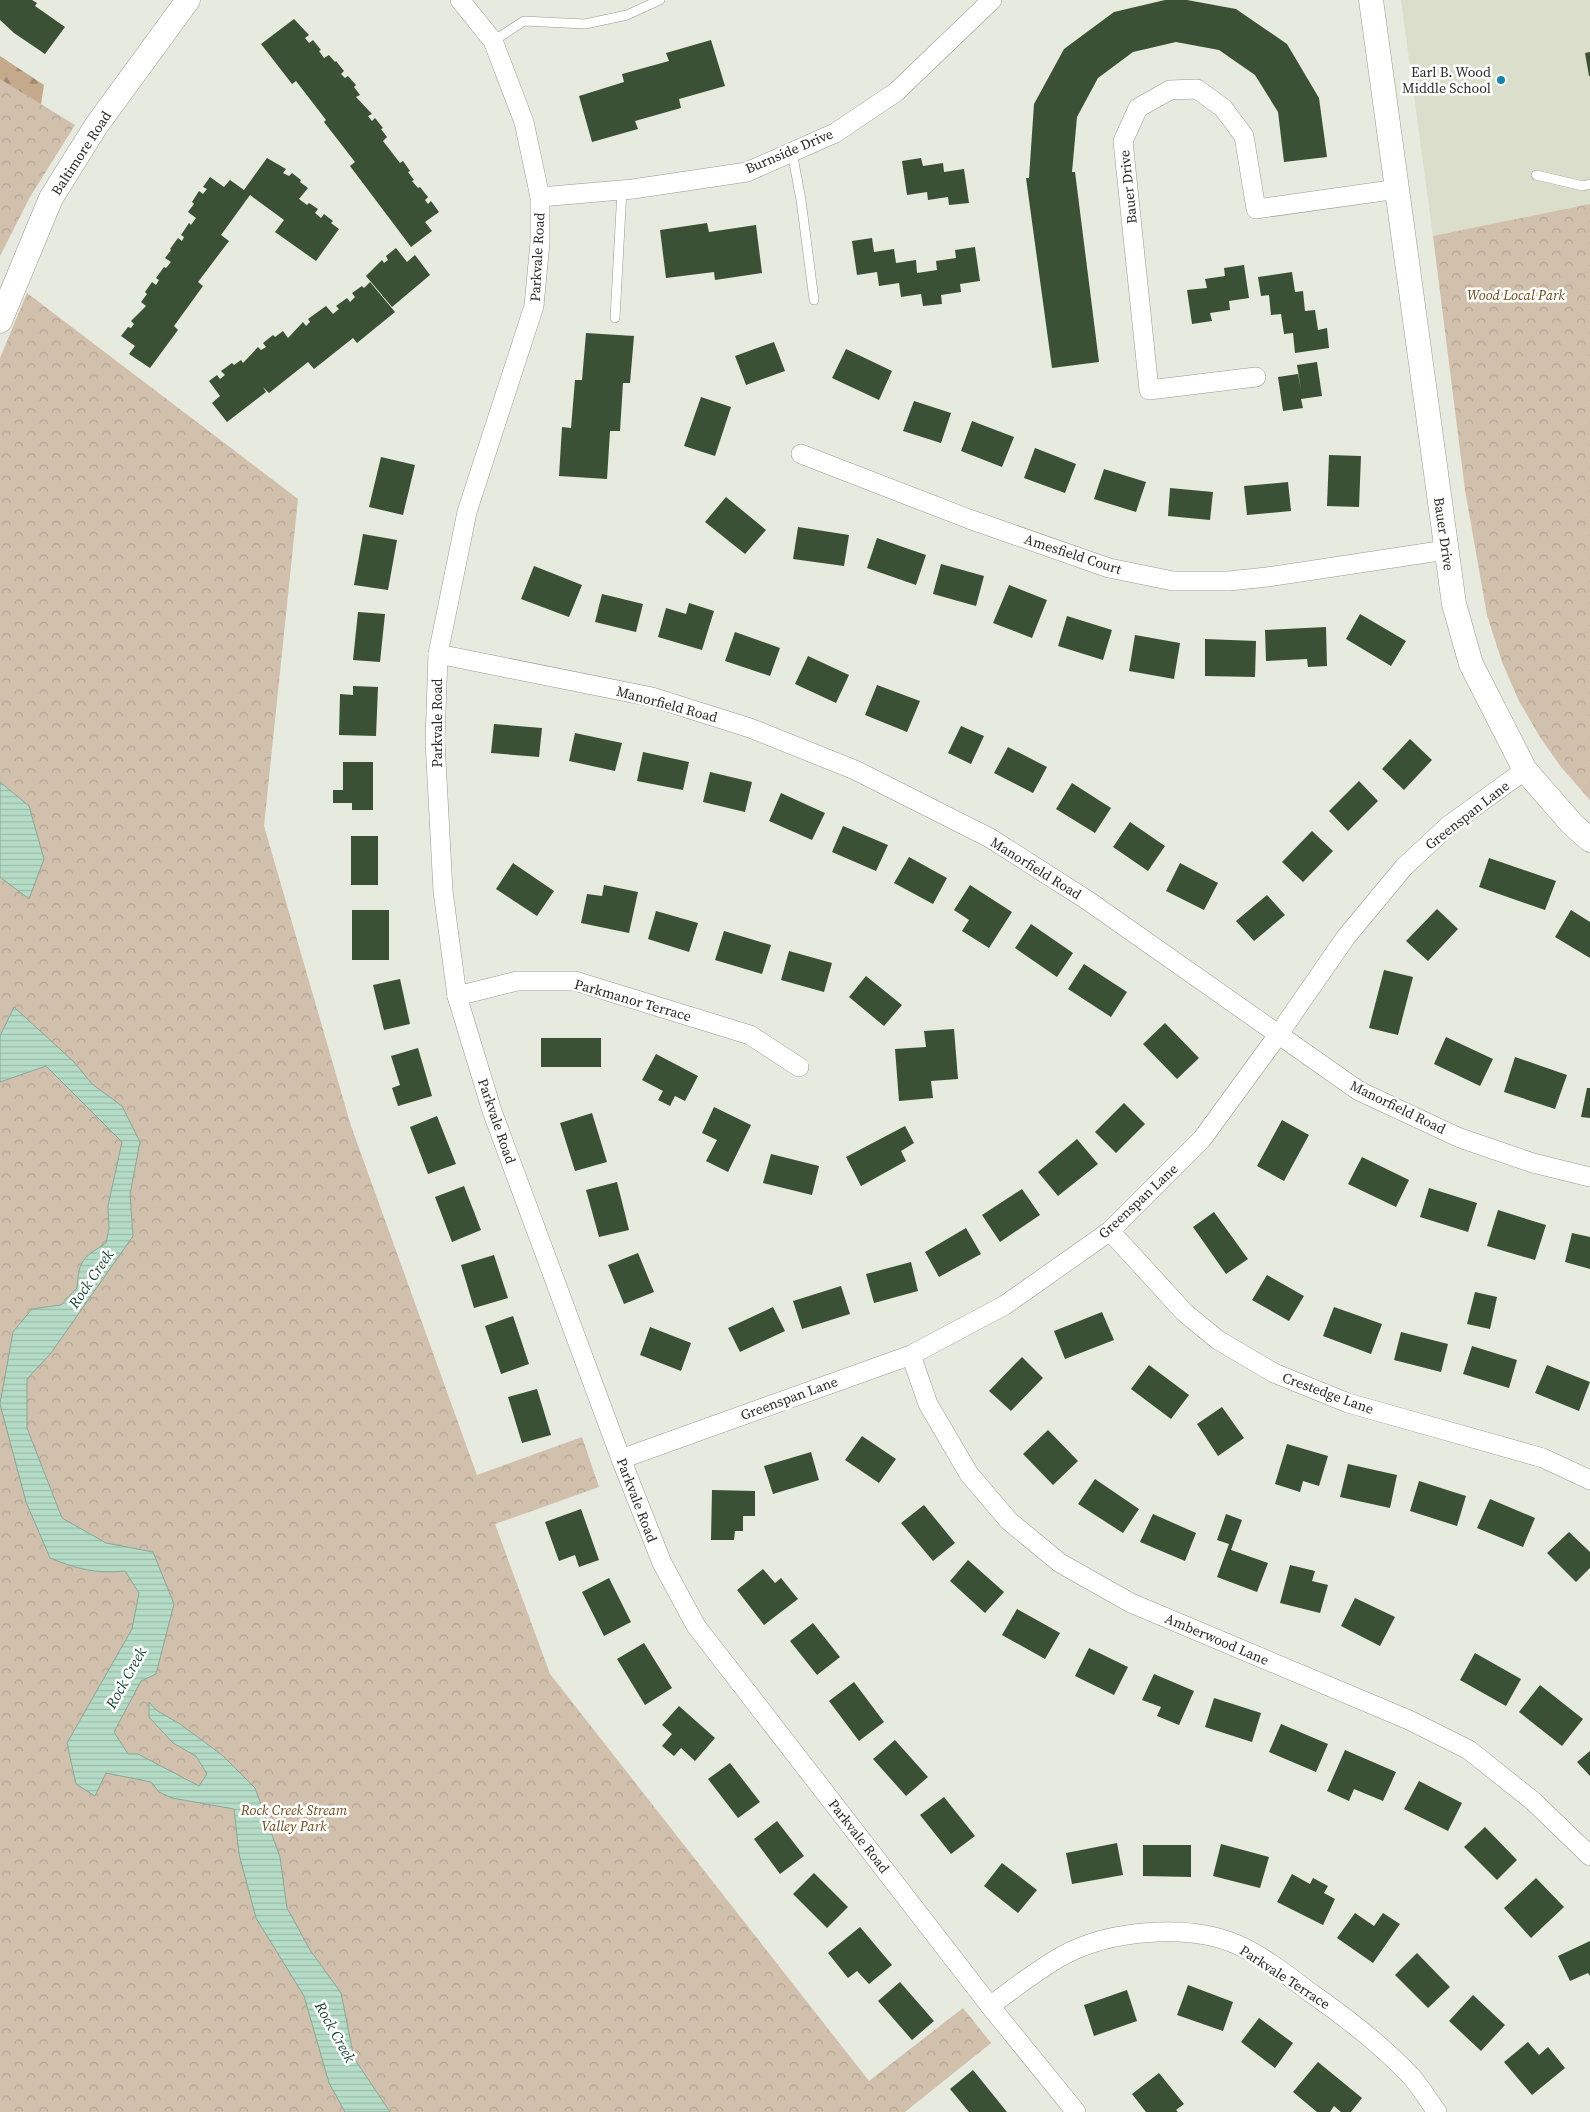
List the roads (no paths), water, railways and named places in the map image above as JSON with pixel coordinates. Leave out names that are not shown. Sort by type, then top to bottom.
[{"type":"street","name":"Baltimore Road","points":[[0,321],[51,198],[96,126],[188,0]]},
{"type":"street","name":"Parkvale Road","points":[[460,0],[493,41],[524,122],[540,197],[540,242],[534,306],[467,512],[438,654],[436,742],[443,891],[457,996],[492,1111],[621,1459],[662,1563],[696,1626],[990,2006],[1076,2112]]},
{"type":"street","name":"Burnside Drive","points":[[540,197],[622,190],[747,172],[834,133],[896,92],[992,0]]},
{"type":"street","name":"Bauer Drive","points":[[1371,0],[1454,604],[1471,664],[1525,770],[1572,824],[1590,840]]},
{"type":"street","name":"Bauer Drive","points":[[1256,377],[1149,390],[1123,141],[1138,108],[1170,90],[1197,89],[1223,108],[1244,136],[1256,209],[1398,189]]},
{"type":"street","name":"Amesfield Court","points":[[801,454],[969,519],[1108,568],[1173,581],[1229,581],[1267,577],[1446,550]]},
{"type":"street","name":"Manorfield Road","points":[[438,654],[652,697],[750,728],[855,770],[990,838],[1087,900],[1359,1091],[1460,1138],[1533,1163],[1590,1177]]},
{"type":"street","name":"Greenspan Lane","points":[[621,1459],[911,1355],[1006,1305],[1110,1231],[1202,1139],[1278,1035],[1346,937],[1404,867],[1448,826],[1525,770]]},
{"type":"street","name":"Parkmanor Terrace","points":[[457,996],[517,981],[575,981],[750,1035],[799,1067]]},
{"type":"street","name":"Crestedge Lane","points":[[1110,1231],[1185,1313],[1218,1340],[1274,1374],[1348,1403],[1542,1458],[1590,1480]]},
{"type":"street","name":"Amberwood Lane","points":[[911,1355],[928,1404],[969,1474],[1009,1521],[1060,1563],[1131,1603],[1409,1720],[1469,1750],[1533,1801],[1590,1856]]},
{"type":"street","name":"Parkvale Terrace","points":[[990,2006],[1062,1956],[1087,1945],[1122,1935],[1168,1931],[1201,1935],[1237,1945],[1264,1960],[1359,2027],[1411,2076],[1437,2112]]},
{"type":"lane","points":[[493,41],[524,22],[585,24],[627,15],[660,0]]},
{"type":"lane","points":[[792,152],[801,200],[814,300]]},
{"type":"lane","points":[[1536,175],[1583,186],[1590,184]]},
{"type":"lane","points":[[615,318],[622,190]]},
{"type":"water","points":[[0,782],[29,806],[44,859],[29,899],[0,877]]},
{"type":"water","name":"Rock Creek","points":[[14,1007],[74,1062],[92,1084],[122,1106],[140,1142],[130,1194],[133,1236],[51,1353],[27,1379],[27,1428],[62,1518],[106,1543],[153,1552],[174,1604],[156,1674],[141,1681],[114,1732],[128,1754],[138,1754],[199,1786],[207,1774],[196,1756],[173,1743],[149,1717],[149,1702],[156,1710],[180,1724],[222,1755],[255,1788],[280,1857],[287,1908],[310,1950],[341,1993],[354,2058],[390,2112],[345,2112],[329,2083],[304,1996],[256,1918],[239,1854],[234,1809],[172,1798],[159,1792],[151,1782],[106,1773],[95,1796],[76,1784],[67,1743],[132,1629],[139,1593],[125,1571],[105,1572],[87,1570],[50,1558],[26,1502],[0,1404],[13,1332],[32,1309],[61,1305],[77,1288],[79,1271],[84,1260],[106,1243],[109,1229],[108,1206],[122,1142],[46,1066],[0,1082],[0,1036]]},
{"type":"place","name":"Earl B. Wood Middle School","points":[[1501,80]]},
{"type":"park label","name":"Wood Local Park","points":[[1516,295]]},
{"type":"park label","name":"Rock Creek Stream Valley Park","points":[[294,1818]]}]
